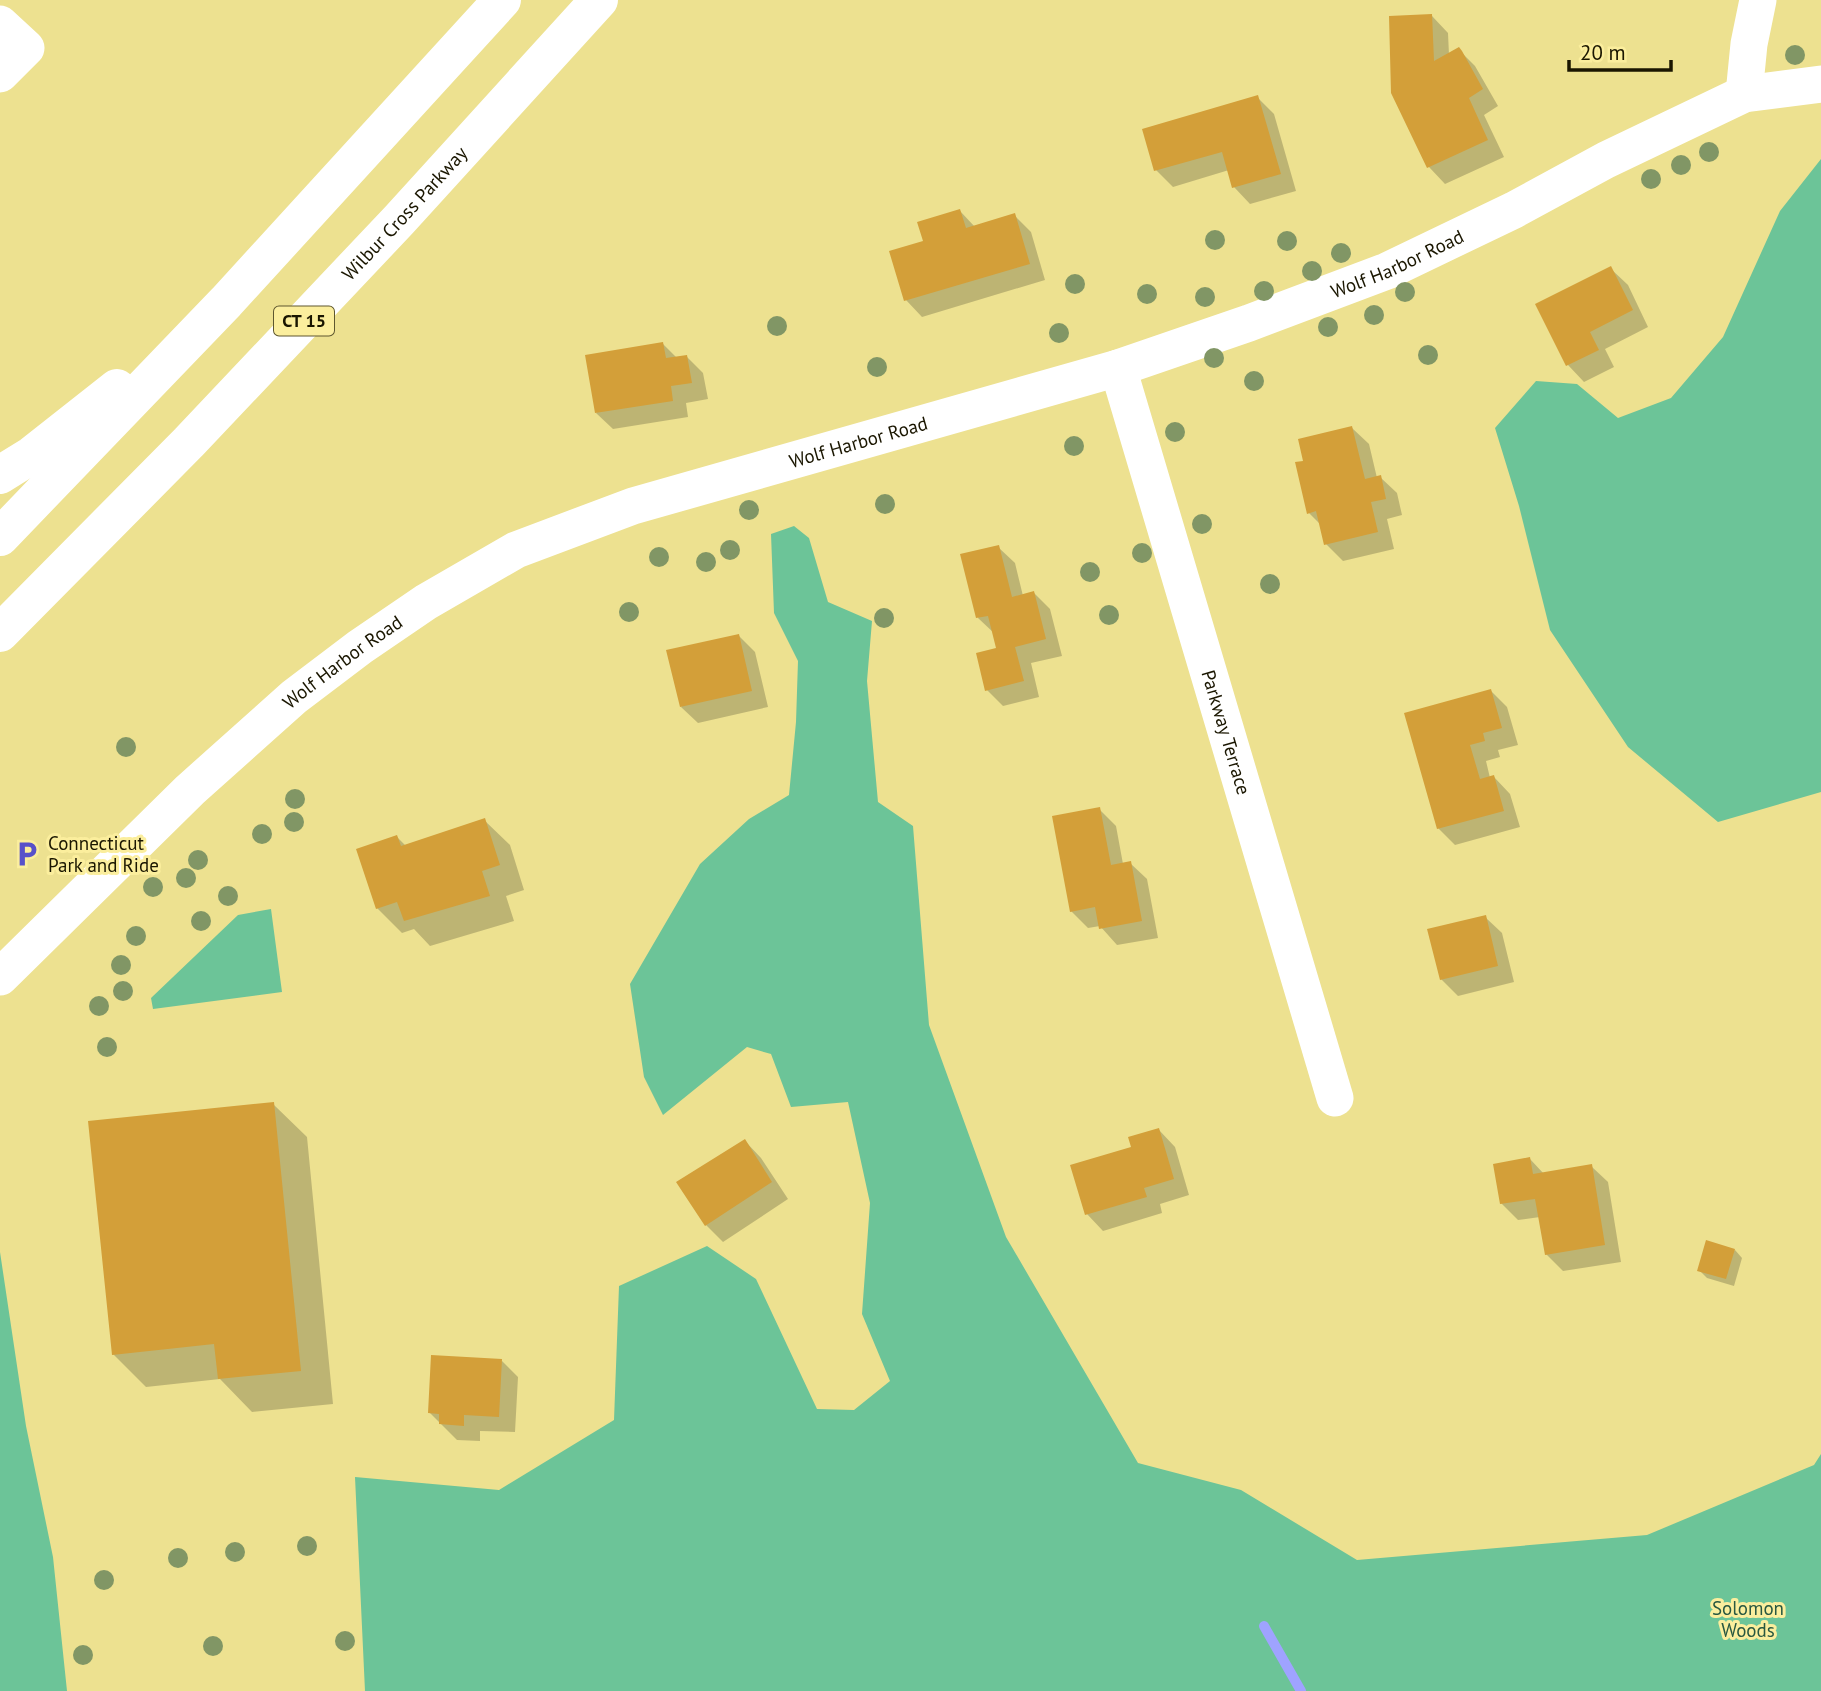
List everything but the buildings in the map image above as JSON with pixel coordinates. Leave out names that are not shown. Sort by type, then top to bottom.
[{"type":"highway","points":[[0,537],[226,303],[502,0]]},
{"type":"highway","name":"Wilbur Cross Parkway","points":[[0,633],[190,442],[399,220],[599,0]]},
{"type":"highway","points":[[0,475],[32,455],[226,303]]},
{"type":"street","points":[[1744,93],[1749,44],[1758,0]]},
{"type":"street","points":[[0,24],[26,48],[0,74]]},
{"type":"street","name":"Wolf Harbor Road","points":[[0,977],[190,790],[295,697],[360,647],[426,602],[516,550],[633,506],[1118,368],[1249,323],[1387,271],[1744,93],[1821,84]]},
{"type":"street","name":"Parkway Terrace","points":[[1118,368],[1335,1098]]},
{"type":"green space","points":[[1821,159],[1821,792],[1718,822],[1628,747],[1550,630],[1519,506],[1495,428],[1536,381],[1577,384],[1618,418],[1671,398],[1723,337],[1780,211]]},
{"type":"green space","name":"Solomon Woods","points":[[794,526],[809,538],[828,602],[872,621],[867,681],[878,802],[913,826],[929,1025],[1006,1237],[1138,1463],[1241,1490],[1357,1560],[1647,1535],[1814,1465],[1821,1454],[1821,1691],[365,1691],[355,1477],[499,1490],[614,1420],[619,1286],[707,1246],[756,1279],[817,1409],[854,1410],[890,1381],[862,1314],[870,1203],[848,1102],[791,1107],[771,1054],[747,1047],[663,1115],[644,1077],[630,984],[700,864],[749,819],[789,795],[798,661],[774,613],[771,534]]},
{"type":"green space","points":[[271,909],[282,992],[153,1009],[151,998],[238,915]]},
{"type":"green space","points":[[0,1252],[26,1426],[53,1557],[67,1691],[0,1691]]},
{"type":"waterway","points":[[1264,1626],[1301,1691]]},
{"type":"place","name":"Connecticut Park and Ride","points":[[27,854]]}]
